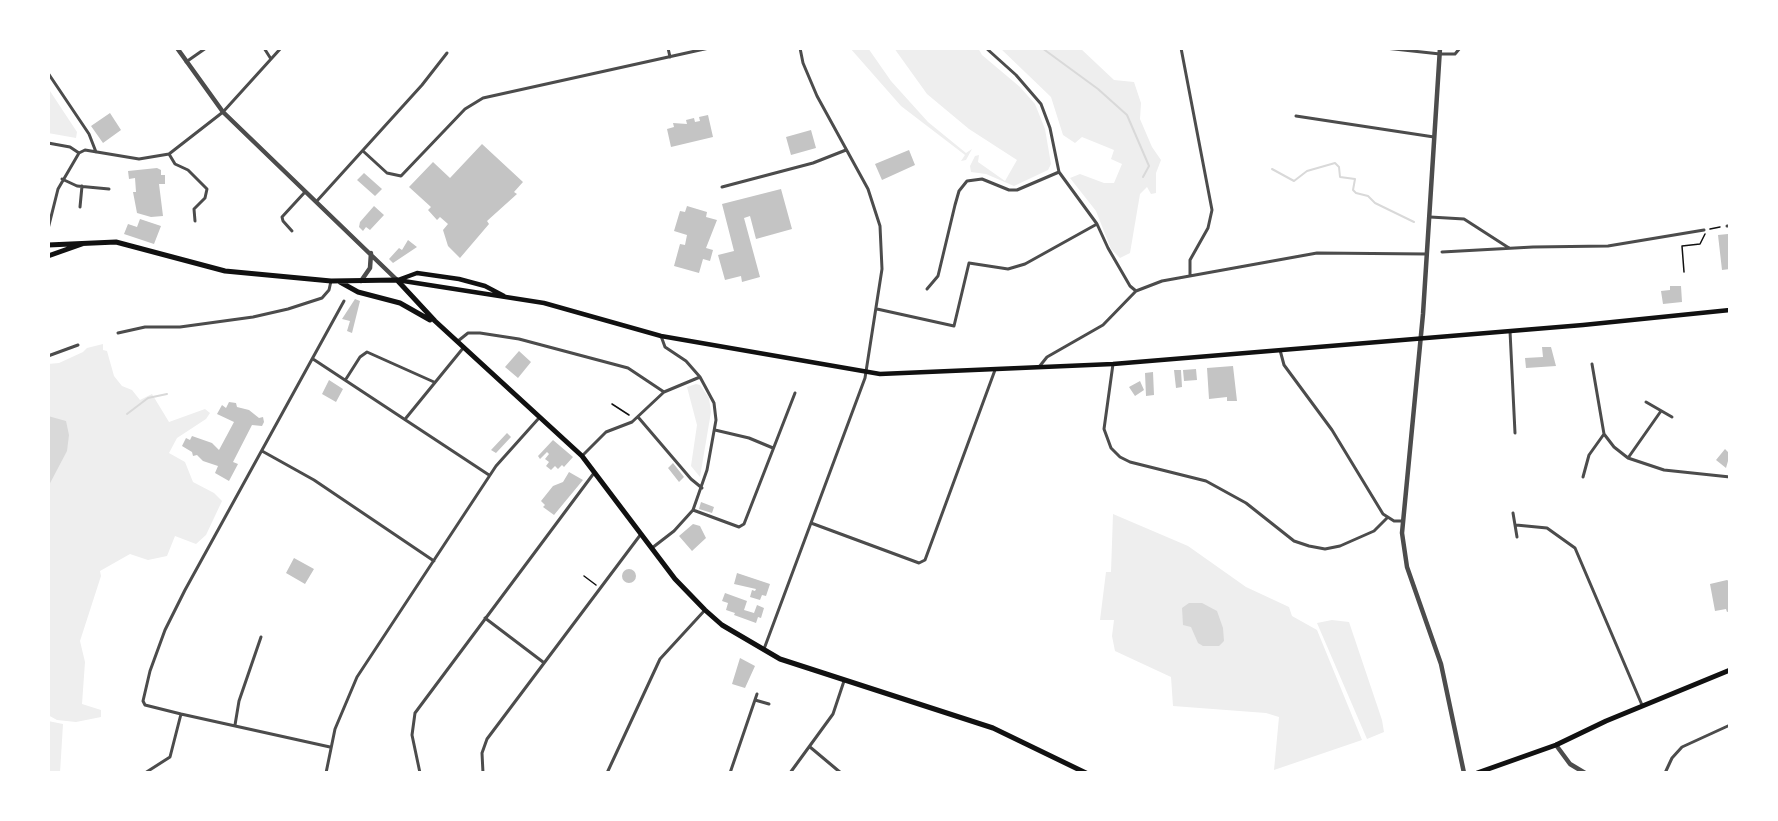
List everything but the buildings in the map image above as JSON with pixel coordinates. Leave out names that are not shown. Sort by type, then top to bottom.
[{"type":"highway","points":[[48,245],[86,242],[128,244],[225,270],[340,282],[397,280],[435,321],[582,456],[651,548],[705,610],[764,651],[844,681],[993,728],[1086,773]]},
{"type":"highway","points":[[48,256],[86,242]]},
{"type":"highway","points":[[340,282],[358,292],[400,303],[435,321]]},
{"type":"highway","points":[[1477,773],[1556,745],[1642,705],[1730,670]]},
{"type":"main road","points":[[397,280],[417,273],[476,283],[504,296],[561,307],[661,336],[867,373],[932,374],[1113,364],[1730,310]]},
{"type":"main road","points":[[397,280],[493,297],[504,296]]},
{"type":"street","points":[[177,48],[223,112],[397,280]]},
{"type":"street","points":[[186,62],[206,48]]},
{"type":"street","points":[[264,48],[271,58]]},
{"type":"street","points":[[48,229],[62,179],[79,153],[85,150],[139,159],[169,154],[223,112],[280,48]]},
{"type":"street","points":[[668,48],[670,57]]},
{"type":"street","points":[[363,151],[387,173],[401,176],[465,109],[483,98],[709,48]]},
{"type":"street","points":[[764,651],[867,373],[882,269],[880,226],[868,189],[817,96],[803,63],[800,48]]},
{"type":"street","points":[[986,48],[1016,75],[1041,104],[1050,128],[1059,172],[1097,224],[1108,248],[1136,291]]},
{"type":"street","points":[[1181,48],[1212,210],[1208,228],[1190,260],[1190,276]]},
{"type":"street","points":[[1385,48],[1440,54],[1455,54],[1460,48]]},
{"type":"street","points":[[1440,48],[1430,217],[1402,521],[1407,567],[1441,664],[1464,773]]},
{"type":"street","points":[[316,202],[422,85],[447,52]]},
{"type":"street","points":[[48,73],[89,135],[96,152]]},
{"type":"street","points":[[1296,116],[1436,138]]},
{"type":"street","points":[[48,143],[70,147],[79,153]]},
{"type":"street","points":[[722,187],[813,163],[846,150]]},
{"type":"street","points":[[169,154],[175,164],[188,170],[207,189],[208,194],[194,209],[195,221]]},
{"type":"street","points":[[927,290],[938,276],[959,191],[967,181],[982,178],[1009,190],[1017,190],[1059,172]]},
{"type":"street","points":[[62,179],[82,186],[110,189]]},
{"type":"street","points":[[80,207],[82,186]]},
{"type":"street","points":[[292,231],[282,217],[305,192]]},
{"type":"street","points":[[1430,217],[1464,219],[1509,248]]},
{"type":"street","points":[[877,309],[954,326],[969,263],[1008,269],[1025,264],[1097,224]]},
{"type":"street","points":[[1442,252],[1608,246],[1704,230]]},
{"type":"street","points":[[1038,368],[1047,357],[1102,325],[1136,291],[1162,281],[1317,253],[1427,254]]},
{"type":"street","points":[[360,283],[370,268],[371,254]]},
{"type":"street","points":[[118,333],[145,327],[180,327],[253,317],[288,309],[322,298],[329,290],[331,281]]},
{"type":"street","points":[[330,747],[181,714],[145,705],[143,701],[150,671],[165,630],[344,301]]},
{"type":"street","points":[[1510,331],[1515,433]]},
{"type":"street","points":[[458,341],[468,333],[519,339],[628,368],[643,376],[664,393]]},
{"type":"street","points":[[651,548],[674,531],[693,510],[702,488],[715,430],[714,403],[700,377],[686,361],[665,347],[661,336]]},
{"type":"street","points":[[48,356],[78,345]]},
{"type":"street","points":[[406,418],[464,347]]},
{"type":"street","points":[[1280,350],[1284,365],[1332,430],[1387,518],[1402,521]]},
{"type":"street","points":[[346,379],[360,357],[367,352],[434,382]]},
{"type":"street","points":[[313,359],[490,475]]},
{"type":"street","points":[[1113,364],[1104,429],[1111,448],[1120,457],[1130,462],[1206,481],[1246,503],[1294,541],[1310,546],[1325,549],[1340,546],[1374,531],[1387,518]]},
{"type":"street","points":[[1592,364],[1604,434],[1614,447],[1628,458],[1664,470],[1730,477]]},
{"type":"street","points":[[811,523],[919,563],[925,560],[995,370]]},
{"type":"street","points":[[582,456],[606,432],[624,427],[664,393],[700,377]]},
{"type":"street","points":[[693,510],[740,527],[744,524],[795,393]]},
{"type":"street","points":[[1646,402],[1672,417]]},
{"type":"street","points":[[1628,458],[1661,411]]},
{"type":"street","points":[[327,773],[330,747],[357,677],[503,456],[540,416]]},
{"type":"street","points":[[636,418],[691,479],[702,488]]},
{"type":"street","points":[[715,430],[749,438],[773,448]]},
{"type":"street","points":[[1583,477],[1589,455],[1604,434]]},
{"type":"street","points":[[262,452],[314,480],[434,561]]},
{"type":"street","points":[[420,773],[412,735],[415,713],[595,472]]},
{"type":"street","points":[[1514,513],[1517,537]]},
{"type":"street","points":[[1516,525],[1547,528],[1575,548],[1642,705]]},
{"type":"street","points":[[483,773],[484,743],[640,534]]},
{"type":"street","points":[[607,773],[660,659],[705,610]]},
{"type":"street","points":[[485,618],[543,662]]},
{"type":"street","points":[[235,725],[239,701],[261,637]]},
{"type":"street","points":[[790,773],[833,714],[844,681]]},
{"type":"street","points":[[730,773],[757,694]]},
{"type":"street","points":[[756,700],[770,704]]},
{"type":"street","points":[[145,773],[170,758],[181,714]]},
{"type":"street","points":[[1665,773],[1672,758],[1682,747],[1730,725]]},
{"type":"street","points":[[1556,745],[1570,764],[1585,773]]},
{"type":"street","points":[[810,747],[841,773]]},
{"type":"path","points":[[1684,272],[1682,246],[1700,244],[1705,237],[1704,230],[1729,226]]},
{"type":"path","points":[[612,404],[636,418]]},
{"type":"path","points":[[584,576],[599,588]]},
{"type":"shaded area","points":[[850,48],[868,48],[891,81],[928,122],[966,153],[972,149],[966,160],[961,161],[965,155],[901,106]]},
{"type":"shaded area","points":[[894,48],[978,48],[982,55],[1020,87],[1035,104],[1045,129],[1051,164],[1048,170],[1014,186],[986,174],[971,172],[970,166],[975,156],[979,155],[978,162],[1005,181],[1017,160],[969,129],[927,94]]},
{"type":"shaded area","points":[[1000,48],[1080,48],[1114,80],[1134,82],[1141,103],[1140,119],[1152,147],[1161,160],[1156,173],[1156,193],[1151,194],[1147,187],[1140,194],[1130,253],[1120,258],[1111,249],[1096,211],[1070,178],[1080,174],[1104,183],[1114,183],[1122,164],[1111,159],[1114,150],[1082,137],[1075,143],[1063,135],[1051,97]]},
{"type":"shaded area","points":[[48,88],[77,132],[76,138],[48,133]]},
{"type":"shaded area","points":[[103,344],[103,350],[107,351],[114,376],[122,386],[132,390],[140,400],[152,394],[169,422],[205,409],[210,413],[206,419],[177,438],[169,453],[185,462],[193,482],[214,493],[222,501],[206,535],[196,544],[175,536],[167,556],[148,560],[130,554],[100,571],[101,576],[80,641],[85,662],[82,704],[101,710],[101,717],[76,722],[57,720],[48,715],[48,364],[59,363],[87,348]]},
{"type":"shaded area","points":[[700,385],[709,398],[711,412],[700,477],[691,466],[697,425],[687,387]]},
{"type":"shaded area","points":[[48,416],[66,421],[69,435],[67,451],[48,487]]},
{"type":"shaded area","points":[[1113,514],[1188,546],[1246,587],[1289,607],[1292,616],[1317,630],[1362,740],[1274,770],[1279,717],[1266,713],[1173,706],[1171,677],[1115,651],[1112,636],[1114,620],[1100,620],[1106,572],[1111,572]]},
{"type":"shaded area","points":[[1189,603],[1202,603],[1217,611],[1223,628],[1224,641],[1219,646],[1203,646],[1198,643],[1191,627],[1183,625],[1182,608]]},
{"type":"shaded area","points":[[1332,620],[1349,622],[1382,720],[1384,732],[1367,739],[1317,623]]},
{"type":"shaded area","points":[[48,721],[63,724],[60,773],[48,773]]},
{"type":"waterway","points":[[1042,48],[1098,89],[1127,115],[1149,166],[1143,177]]},
{"type":"waterway","points":[[1272,169],[1294,181],[1307,171],[1335,163],[1339,167],[1340,177],[1355,179],[1353,190],[1356,193],[1368,196],[1375,203],[1414,222]]},
{"type":"waterway","points":[[127,414],[148,398],[167,394]]}]
